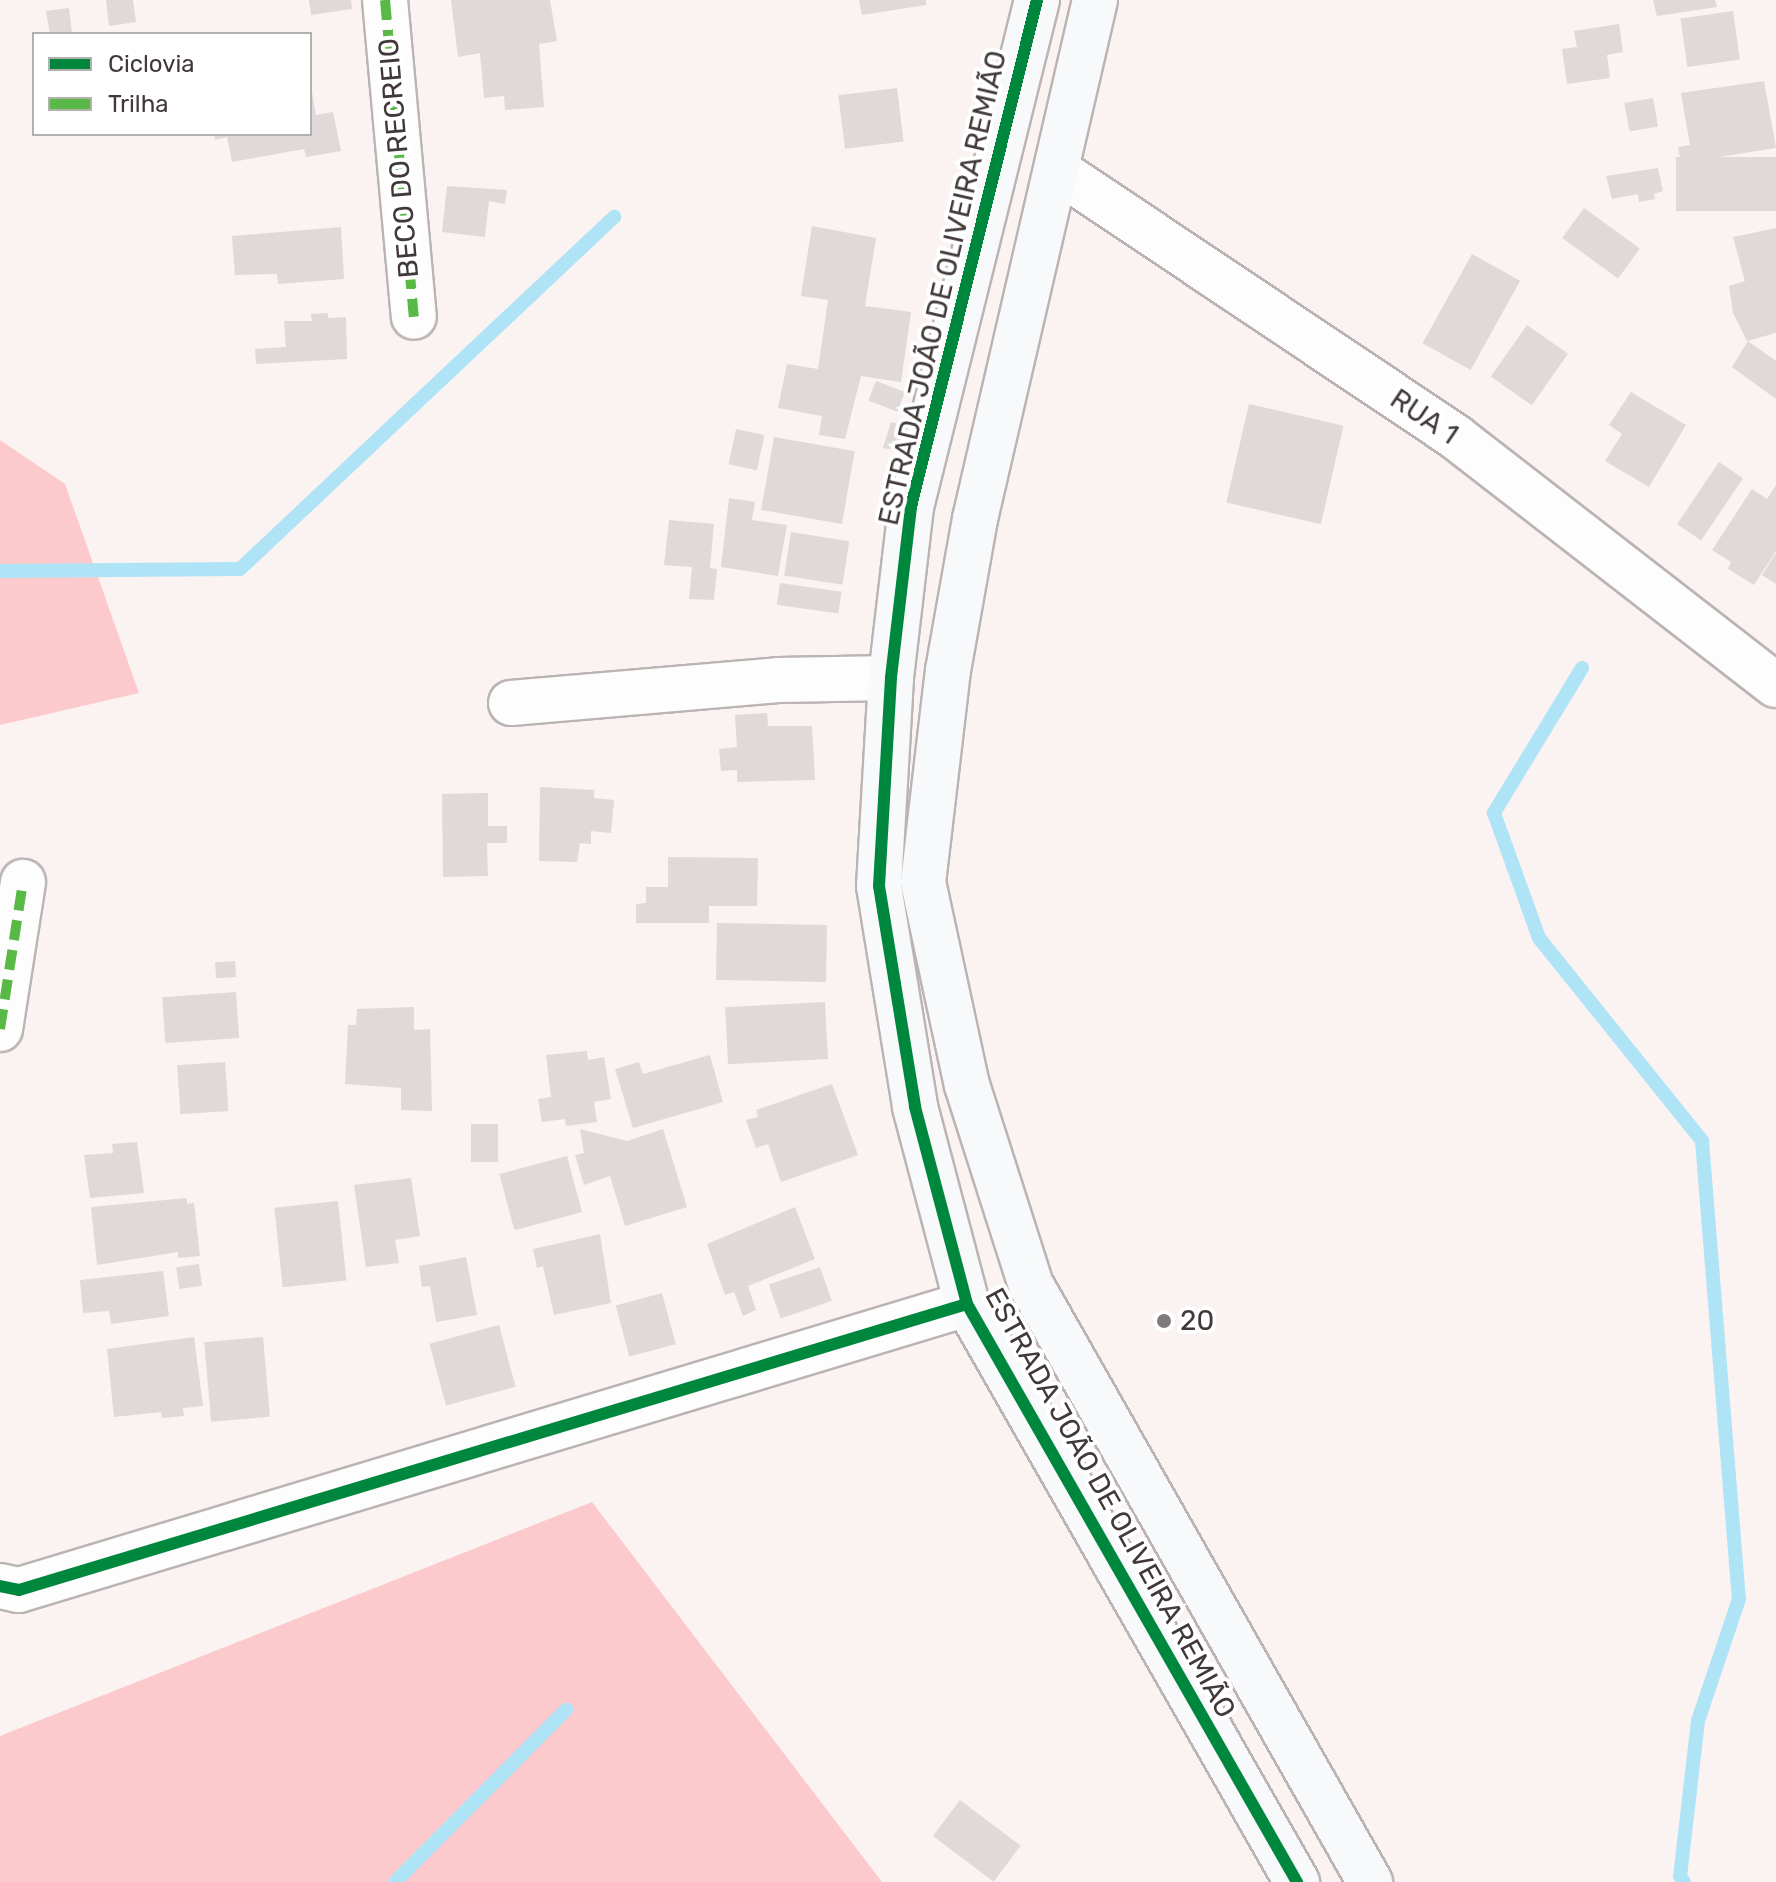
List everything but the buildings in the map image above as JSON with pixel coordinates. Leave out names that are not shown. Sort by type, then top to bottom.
[{"type":"main road","name":"ESTRADA JOÃO DE OLIVEIRA REMIÃO","points":[[1037,0],[911,507],[891,678],[879,886],[915,1107],[967,1304],[1297,1882]]},
{"type":"main road","name":"ESTRADA JOÃO DE OLIVEIRA REMIÃO","points":[[1095,0],[975,519],[948,670],[923,882],[967,1085],[1031,1285],[1370,1882]]},
{"type":"street","name":"BECO DO RECREIO","points":[[385,0],[414,317]]},
{"type":"street","name":"RUA 1","points":[[1057,170],[1457,438],[1776,685]]},
{"type":"street","points":[[511,703],[778,680],[891,678]]},
{"type":"street","points":[[0,1029],[23,882]]},
{"type":"street","points":[[0,1586],[19,1590],[967,1304]]},
{"type":"shaded area","points":[[0,440],[65,484],[139,693],[0,725]]},
{"type":"shaded area","points":[[592,1502],[882,1882],[0,1882],[0,1736]]},
{"type":"waterway","points":[[0,571],[240,569],[614,217]]},
{"type":"waterway","points":[[1582,668],[1494,813],[1539,938],[1702,1141],[1739,1599],[1698,1721],[1680,1876],[1684,1882]]},
{"type":"waterway","points":[[395,1882],[566,1710]]},
{"type":"marked path","points":[[385,0],[414,317]]},
{"type":"marked path","points":[[0,1029],[23,882]]},
{"type":"cycle path","points":[[1037,0],[911,507],[891,678],[879,886],[915,1107],[967,1304],[1297,1882]]},
{"type":"cycle path","points":[[0,1586],[19,1590],[967,1304]]},
{"type":"place","name":"20","points":[[1164,1321]]}]
